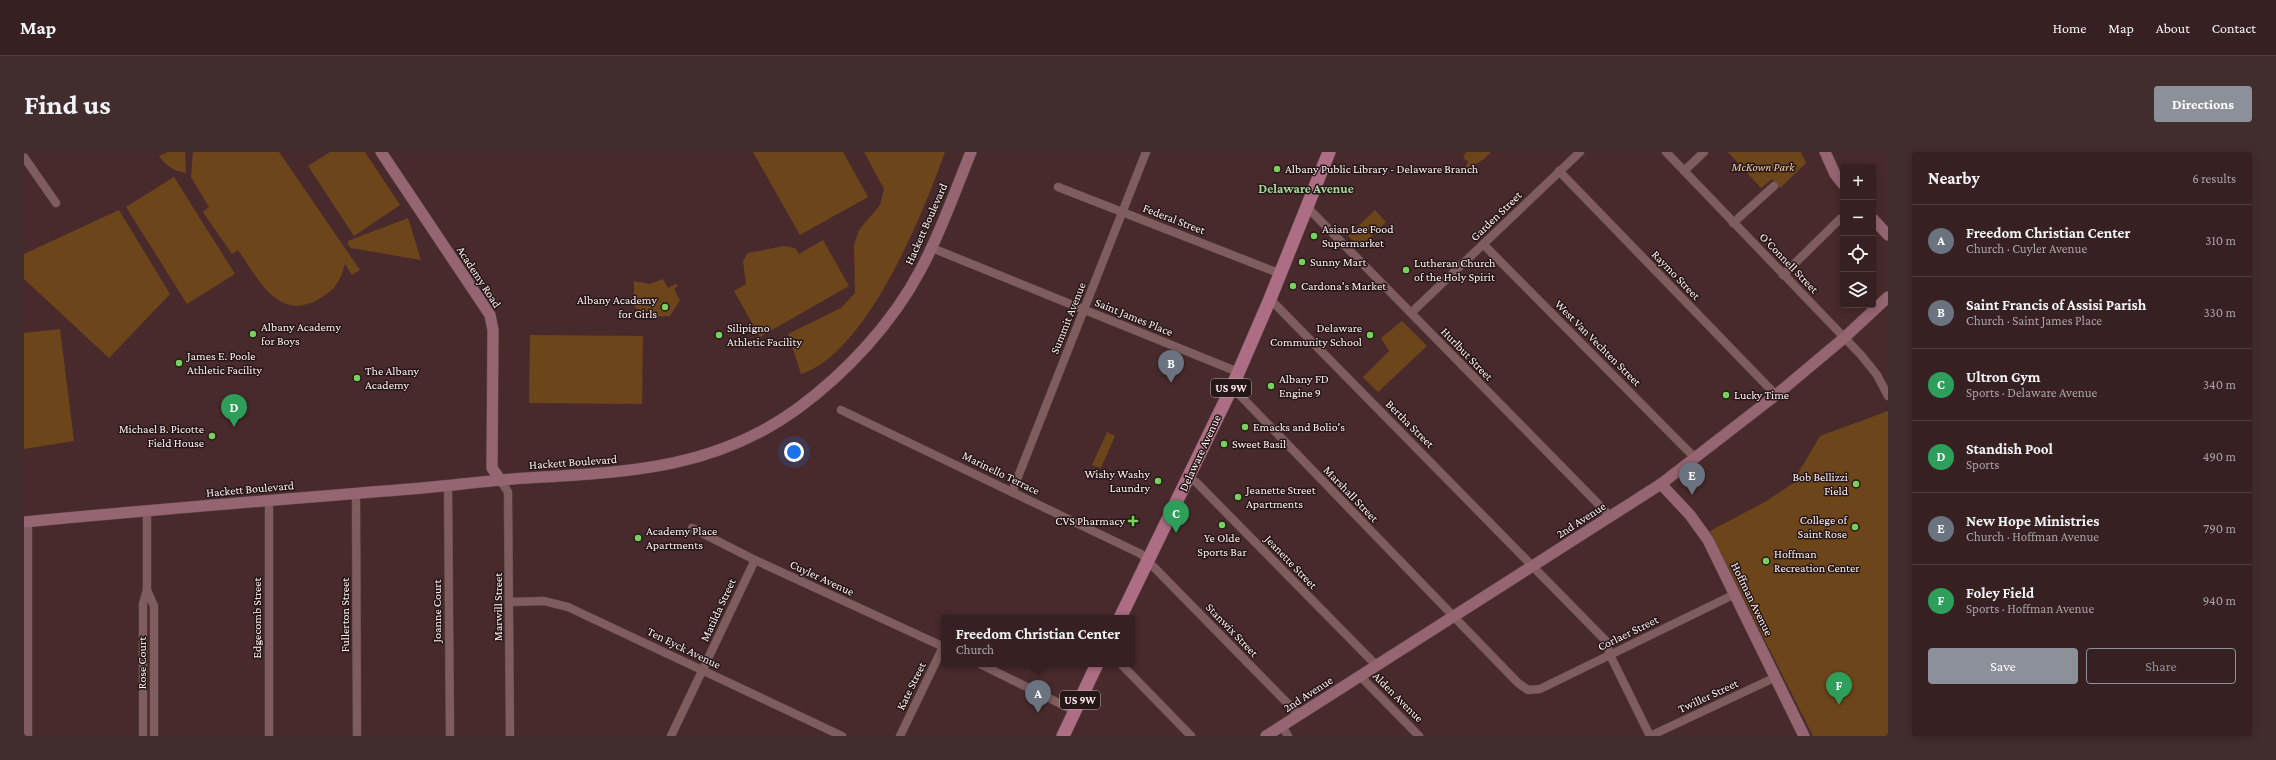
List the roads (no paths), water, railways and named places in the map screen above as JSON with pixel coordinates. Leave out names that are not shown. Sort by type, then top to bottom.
[{"type":"main road","name":"Delaware Avenue","points":[[1121,615],[1232,387],[1281,274],[1329,152]]},
{"type":"main road","name":"US 9W","points":[[1063,736],[1097,667]]},
{"type":"street","name":"Academy Road","points":[[381,152],[490,315],[493,330],[492,468],[500,481]]},
{"type":"street","name":"Hackett Boulevard","points":[[26,522],[659,467],[712,452],[763,430],[796,410],[842,372],[865,348],[893,313],[920,272],[932,248],[971,152]]},
{"type":"street","name":"Summit Avenue","points":[[1012,492],[1146,152]]},
{"type":"street","name":"Garden Street","points":[[1411,313],[1580,152]]},
{"type":"street","name":"O'Connell Street","points":[[1666,152],[1844,338],[1877,375],[1888,396]]},
{"type":"street","points":[[1684,171],[1704,152]]},
{"type":"street","points":[[1825,152],[1835,174],[1840,180]]},
{"type":"street","points":[[24,157],[56,203]]},
{"type":"street","name":"Raymo Street","points":[[1559,171],[1776,395]]},
{"type":"street","points":[[1733,223],[1774,186]]},
{"type":"street","name":"Federal Street","points":[[1058,187],[1281,274]]},
{"type":"street","name":"Hurlbut Street","points":[[1307,207],[1610,516]]},
{"type":"street","points":[[1783,275],[1840,219]]},
{"type":"street","points":[[1876,222],[1888,235]]},
{"type":"street","name":"West Van Vechten Street","points":[[1484,245],[1695,458]]},
{"type":"street","name":"Saint James Place","points":[[932,248],[1238,372]]},
{"type":"street","name":"2nd Avenue","points":[[1266,736],[1661,484],[1776,395],[1844,338],[1888,296]]},
{"type":"street","name":"Bertha Street","points":[[1270,299],[1606,641],[1610,655],[1650,736]]},
{"type":"street","name":"Marshall Street","points":[[1232,387],[1518,683],[1531,690]]},
{"type":"street","name":"Marinello Terrace","points":[[841,410],[1141,554],[1148,561]]},
{"type":"street","name":"Jeanette Street","points":[[1188,478],[1196,482],[1376,665]]},
{"type":"street","name":"Marwill Street","points":[[500,481],[508,492],[511,602],[510,736]]},
{"type":"street","name":"Hoffman Avenue","points":[[1661,484],[1690,514],[1705,535],[1804,736]]},
{"type":"street","name":"Joanne Court","points":[[448,486],[450,736]]},
{"type":"street","name":"Fullerton Street","points":[[356,494],[357,736]]},
{"type":"street","name":"Edgecomb Street","points":[[269,500],[269,736]]},
{"type":"street","name":"Rose Court","points":[[143,736],[143,604],[147,590],[147,512]]},
{"type":"street","points":[[26,522],[28,736]]},
{"type":"street","name":"Cuyler Avenue","points":[[692,528],[755,560],[941,646]]},
{"type":"street","name":"Matilda Street","points":[[671,736],[755,560]]},
{"type":"street","name":"Stanwix Street","points":[[1148,561],[1298,715]]},
{"type":"street","name":"Rose Court","points":[[147,590],[154,606],[154,736]]},
{"type":"street","name":"Corlaer Street","points":[[1531,690],[1540,689],[1735,594]]},
{"type":"street","name":"Ten Eyck Avenue","points":[[511,602],[544,601],[568,606],[842,736]]},
{"type":"street","name":"Kate Street","points":[[900,736],[941,653]]},
{"type":"street","points":[[986,667],[1075,711]]},
{"type":"street","points":[[1124,667],[1191,736]]},
{"type":"street","name":"Alden Avenue","points":[[1360,676],[1419,736]]},
{"type":"street","name":"Twiller Street","points":[[1650,736],[1776,678]]},
{"type":"street","points":[[1282,726],[1288,736]]},
{"type":"place","name":"Albany Public Library - Delaware Branch","points":[[1277,169]]},
{"type":"place","name":"Asian Lee Food Supermarket","points":[[1314,236]]},
{"type":"place","name":"Sunny Mart","points":[[1302,262]]},
{"type":"place","name":"Lutheran Church of the Holy Spirit","points":[[1406,270]]},
{"type":"place","name":"Cardona's Market","points":[[1293,286]]},
{"type":"place","name":"Albany Academy for Girls","points":[[665,307]]},
{"type":"place","name":"Albany Academy for Boys","points":[[253,334]]},
{"type":"place","name":"Silipigno Athletic Facility","points":[[719,335]]},
{"type":"place","name":"Delaware Community School","points":[[1370,335]]},
{"type":"place","name":"James E. Poole Athletic Facility","points":[[179,363]]},
{"type":"place","name":"The Albany Academy","points":[[357,378]]},
{"type":"place","name":"Saint Francis of Assisi Parish","points":[[1171,383]]},
{"type":"place","name":"Albany FD Engine 9","points":[[1271,386]]},
{"type":"place","name":"Lucky Time","points":[[1726,395]]},
{"type":"place","name":"Standish Pool","points":[[234,427]]},
{"type":"place","name":"Emacks and Bolio's","points":[[1245,427]]},
{"type":"place","name":"Michael B. Picotte Field House","points":[[212,436]]},
{"type":"place","name":"Sweet Basil","points":[[1224,444]]},
{"type":"place","name":"Wishy Washy Laundry","points":[[1158,481]]},
{"type":"place","name":"Bob Bellizzi Field","points":[[1856,484]]},
{"type":"place","name":"New Hope Ministries","points":[[1692,495]]},
{"type":"place","name":"Jeanette Street Apartments","points":[[1238,497]]},
{"type":"place","name":"CVS Pharmacy","points":[[1133,521]]},
{"type":"place","name":"Ye Olde Sports Bar","points":[[1222,525]]},
{"type":"place","name":"College of Saint Rose","points":[[1855,527]]},
{"type":"place","name":"Ultron Gym","points":[[1176,533]]},
{"type":"place","name":"Academy Place Apartments","points":[[638,538]]},
{"type":"place","name":"Hoffman Recreation Center","points":[[1766,561]]},
{"type":"place","name":"Foley Field","points":[[1839,705]]},
{"type":"place","name":"Freedom Christian Center","points":[[1038,713]]},
{"type":"district","name":"Delaware Avenue","points":[[1306,188]]},
{"type":"park label","name":"McKown Park","points":[[1763,167]]}]
